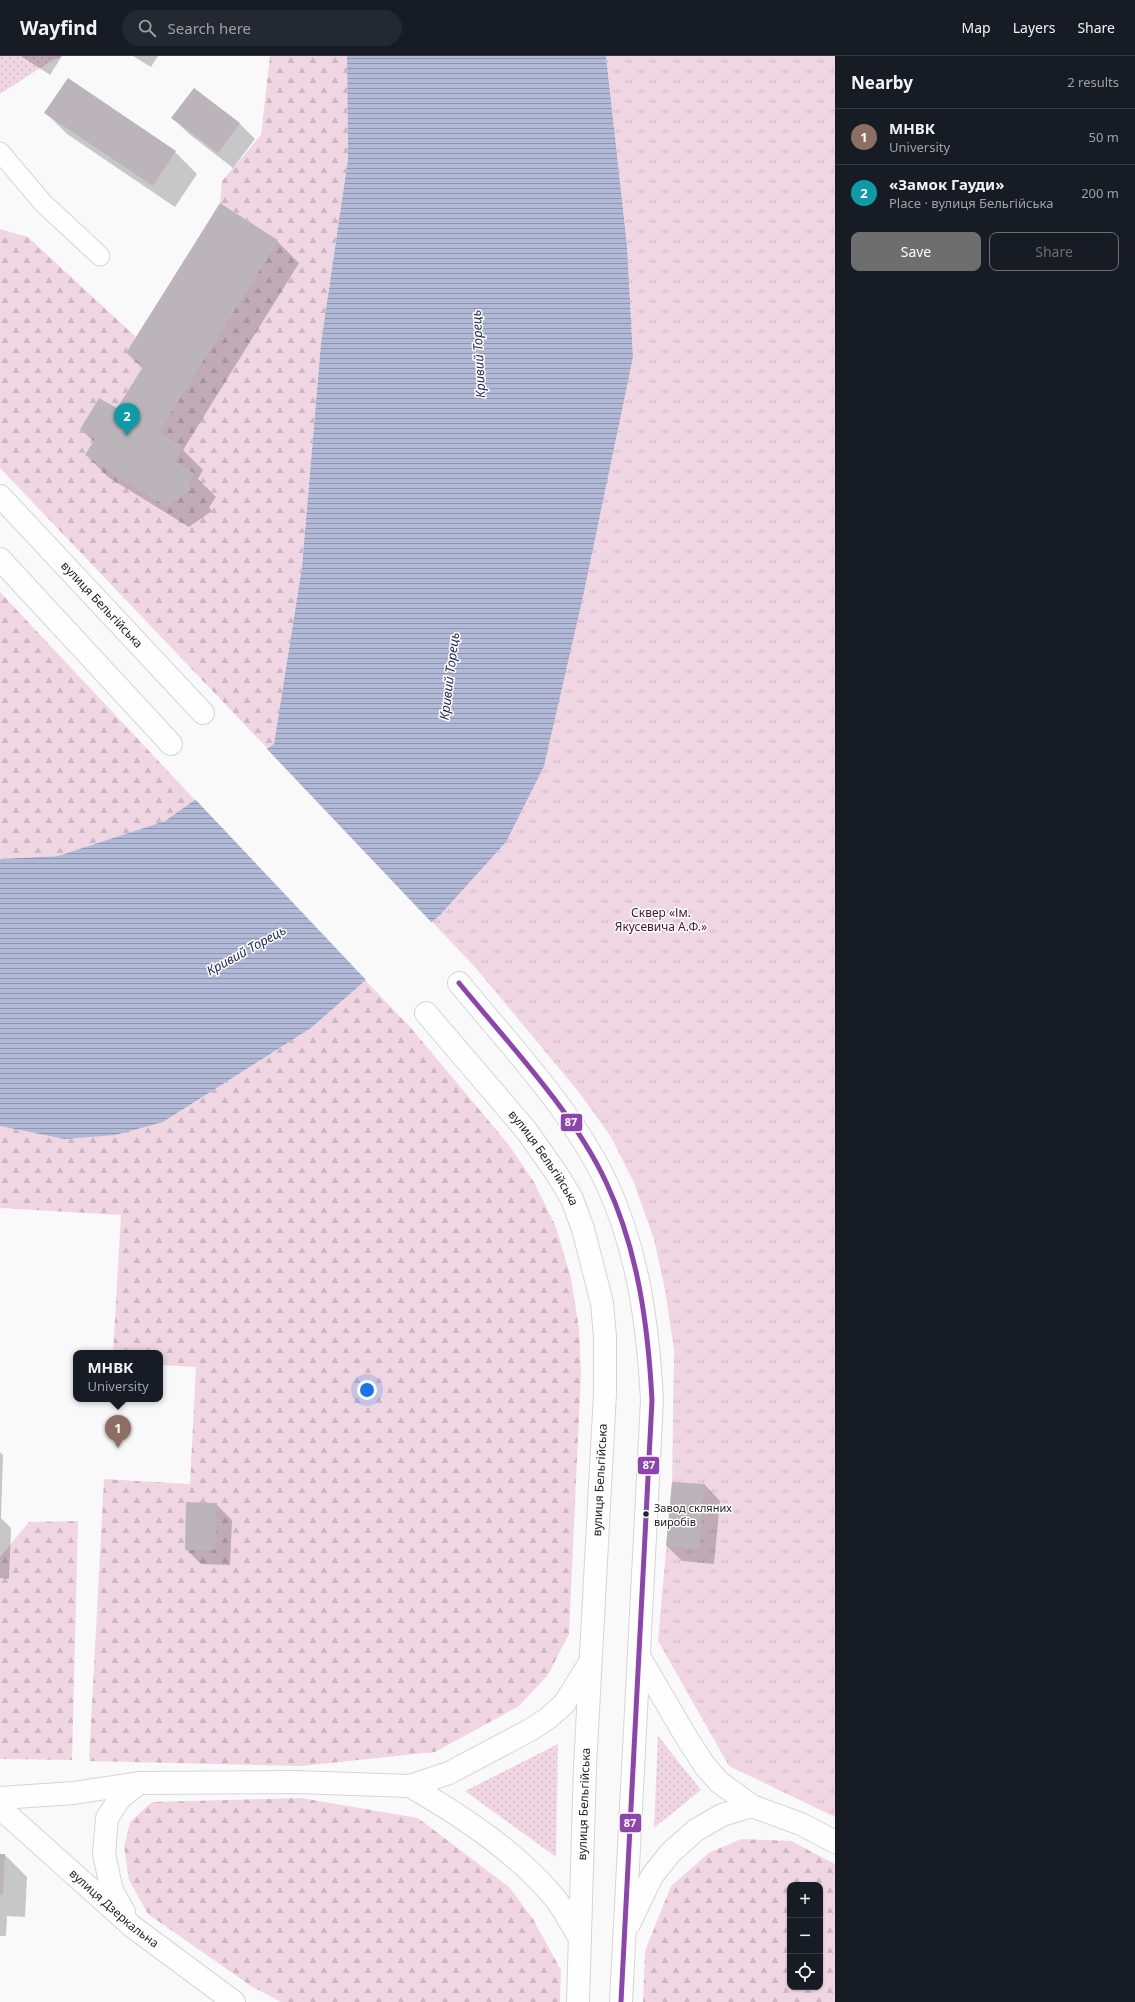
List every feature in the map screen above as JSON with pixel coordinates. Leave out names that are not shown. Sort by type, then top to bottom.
[{"type":"street","name":"вулиця Бельгійська","points":[[0,496],[204,713]]},
{"type":"street","points":[[0,559],[171,744]]},
{"type":"street","points":[[459,983],[558,1104],[594,1159],[606,1182],[632,1253],[646,1323],[652,1400],[621,2002]]},
{"type":"street","name":"вулиця Бельгійська","points":[[426,1013],[526,1130],[557,1174],[572,1199],[581,1223],[594,1265],[602,1304],[605,1336],[605,1393],[590,1661],[578,2002]]},
{"type":"street","points":[[639,1656],[652,1681],[705,1766],[719,1782],[752,1806],[801,1824],[835,1842]]},
{"type":"street","points":[[0,1798],[74,1793],[139,1783],[295,1782],[410,1786],[449,1773],[530,1730],[547,1719],[564,1704],[590,1661]]},
{"type":"street","points":[[133,1927],[112,1891],[104,1854],[108,1818],[120,1798],[139,1783]]},
{"type":"street","points":[[410,1786],[442,1804],[530,1871],[555,1898],[580,1938]]},
{"type":"street","points":[[625,1932],[652,1876],[670,1853],[696,1830],[722,1815],[752,1806]]},
{"type":"street","name":"вулиця Дзеркальна","points":[[0,1808],[133,1927],[234,2002]]},
{"type":"lane","points":[[0,152],[43,203],[100,256]]},
{"type":"green space","points":[[0,56],[62,56],[48,63],[0,94]]},
{"type":"green space","points":[[270,56],[347,56],[348,159],[321,343],[302,567],[274,744],[268,749],[0,468],[0,229],[28,237],[136,337],[126,353],[144,365],[117,408],[99,398],[80,429],[95,438],[85,455],[166,506],[191,489],[188,484],[194,474],[174,461],[182,447],[158,433],[278,240],[220,203],[222,181],[261,135]]},
{"type":"green space","name":"Сквер «Ім. Якусевича А.Ф.»","points":[[606,56],[835,56],[835,1817],[729,1766],[658,1641],[672,1482],[674,1350],[665,1290],[654,1239],[634,1183],[611,1137],[578,1091],[475,967],[432,922],[506,842],[633,357],[627,245]]},
{"type":"green space","points":[[0,592],[195,800],[165,821],[58,856],[0,859]]},
{"type":"green space","points":[[365,980],[411,1028],[509,1145],[534,1182],[556,1227],[571,1278],[579,1329],[581,1373],[569,1634],[548,1675],[519,1706],[435,1752],[301,1766],[89,1761],[104,1479],[190,1484],[196,1367],[163,1365],[163,1350],[113,1350],[121,1215],[0,1208],[0,1126],[64,1139],[163,1122],[311,1028]]},
{"type":"green space","points":[[78,1521],[72,1760],[0,1759],[0,1557],[29,1522]]},
{"type":"green space","points":[[658,1736],[701,1790],[654,1828]]},
{"type":"green space","points":[[558,1744],[556,1857],[465,1791]]},
{"type":"green space","points":[[301,1798],[418,1818],[509,1887],[533,1919],[561,1970],[560,2002],[281,2002],[251,1986],[148,1914],[129,1880],[124,1847],[130,1822],[152,1802]]},
{"type":"green space","points":[[742,1839],[791,1841],[835,1864],[835,2002],[643,2002],[645,1951],[671,1886],[710,1852]]},
{"type":"water","name":"Кривий Торець","points":[[347,56],[606,56],[627,245],[633,357],[582,601],[544,766],[506,842],[440,915],[311,1028],[163,1122],[115,1135],[64,1139],[0,1126],[0,859],[58,856],[165,821],[274,744],[302,567],[321,343],[348,159]]},
{"type":"pier","points":[[266,748],[433,924],[367,981],[194,798]]},
{"type":"building","points":[[68,78],[176,151],[153,186],[44,113]]},
{"type":"building","points":[[194,88],[240,123],[218,153],[171,118]]},
{"type":"building","points":[[220,203],[278,240],[158,433],[182,447],[174,461],[195,474],[188,484],[191,489],[166,506],[85,455],[95,438],[80,429],[99,398],[117,408],[144,365],[126,353]]},
{"type":"building","points":[[672,1482],[705,1484],[699,1549],[666,1546]]},
{"type":"building","points":[[186,1502],[217,1503],[215,1550],[185,1550]]},
{"type":"building","points":[[0,1854],[5,1854],[3,1895],[0,1895]]},
{"type":"transit line","name":"87","points":[[459,983],[558,1103],[592,1155],[617,1208],[634,1261],[640,1288],[648,1344],[652,1400],[621,2002]]},
{"type":"place","name":"«Замок Гауди»","points":[[127,436]]},
{"type":"place","name":"МНВК","points":[[118,1448]]},
{"type":"place","name":"Завод скляних виробів","points":[[646,1514]]}]
